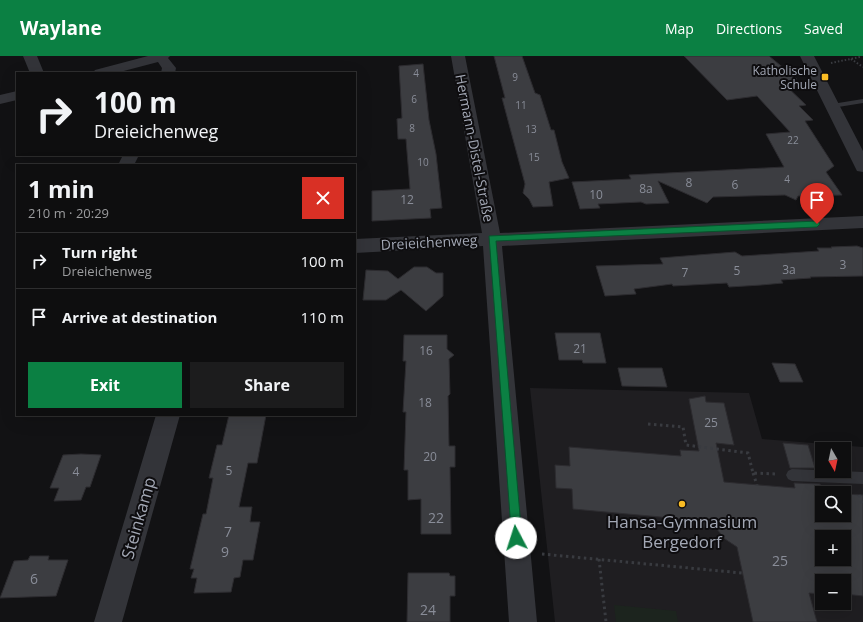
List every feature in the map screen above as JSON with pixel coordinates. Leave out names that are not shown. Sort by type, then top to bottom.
[{"type":"street","points":[[30,56],[37,72]]},
{"type":"street","points":[[104,72],[162,56],[169,68],[168,72]]},
{"type":"street","name":"Hermann-Distel-Straße","points":[[458,56],[492,238],[524,622]]},
{"type":"street","points":[[807,56],[832,106],[858,147],[863,167]]},
{"type":"street","points":[[0,100],[16,95]]},
{"type":"street","name":"Dreieichenweg","points":[[356,246],[492,238],[863,222]]},
{"type":"street","name":"Steinkamp","points":[[108,622],[168,416]]},
{"type":"lane","points":[[832,106],[863,101]]},
{"type":"lane","points":[[792,475],[863,478]]},
{"type":"path","points":[[860,57],[851,59],[863,67]]},
{"type":"path","points":[[648,424],[683,427],[686,445],[748,453],[757,485]]},
{"type":"path","points":[[753,473],[792,475]]},
{"type":"path","points":[[548,554],[742,574]]},
{"type":"path","points":[[599,559],[606,622]]},
{"type":"shaded area","name":"Hansa-Gymnasium Bergedorf","points":[[530,388],[749,393],[762,439],[815,443],[815,478],[851,478],[851,446],[863,447],[863,622],[555,622]]},
{"type":"shaded area","points":[[614,605],[676,611],[678,622],[616,622]]},
{"type":"building","points":[[494,56],[522,56],[535,93],[540,95],[551,130],[554,130],[562,162],[569,178],[549,182],[553,206],[533,207],[529,199],[523,193],[525,184],[502,98],[505,98]]},
{"type":"building","points":[[684,56],[769,56],[797,79],[782,82],[806,105],[799,106],[813,120],[805,121],[834,166],[826,172],[842,195],[798,196],[796,200],[785,195],[713,197],[707,203],[658,181],[669,203],[646,204],[641,202],[598,204],[600,208],[580,209],[572,182],[631,179],[629,175],[784,167],[766,134],[790,132],[757,96],[727,100]]},
{"type":"building","points":[[423,64],[429,120],[436,154],[442,208],[430,209],[431,218],[372,221],[372,191],[410,189],[406,139],[398,139],[397,119],[402,118],[399,66]]},
{"type":"building","points":[[857,246],[863,248],[863,276],[810,277],[811,278],[781,280],[783,283],[761,285],[729,287],[727,283],[673,286],[672,284],[634,289],[636,294],[605,296],[596,266],[663,264],[660,258],[735,252],[742,256],[819,251],[817,248]]},
{"type":"building","points":[[414,267],[427,267],[436,273],[443,273],[443,296],[426,311],[401,290],[386,300],[363,300],[366,270],[388,271],[398,279]]},
{"type":"building","points":[[555,333],[600,333],[606,363],[583,363],[582,360],[559,360]]},
{"type":"building","points":[[404,335],[447,335],[447,349],[454,355],[449,359],[450,394],[448,396],[449,446],[455,446],[455,467],[450,467],[451,534],[421,534],[421,499],[408,500],[408,470],[404,470],[406,412],[403,412],[406,361],[403,361]]},
{"type":"building","points":[[772,363],[795,364],[803,382],[780,382]]},
{"type":"building","points":[[618,368],[662,368],[667,387],[622,386]]},
{"type":"building","points":[[705,396],[706,402],[724,403],[734,445],[716,443],[724,482],[795,488],[794,483],[820,484],[821,486],[815,486],[815,522],[851,522],[851,494],[863,495],[863,596],[851,595],[851,574],[815,574],[815,593],[809,593],[817,622],[753,622],[737,547],[725,539],[716,528],[700,528],[699,526],[694,526],[693,520],[573,509],[572,489],[556,488],[555,465],[570,466],[569,447],[681,456],[680,450],[699,451],[689,399]]},
{"type":"building","points":[[229,416],[266,416],[257,463],[248,463],[239,507],[252,507],[250,522],[260,522],[253,560],[243,560],[240,577],[234,578],[231,592],[194,593],[197,578],[191,578],[194,569],[190,569],[203,514],[206,514],[213,478],[209,478],[217,445],[222,445]]},
{"type":"building","points":[[783,443],[808,445],[815,468],[790,468]]},
{"type":"building","points":[[63,455],[101,455],[90,487],[86,487],[81,500],[54,501],[59,488],[50,488]]},
{"type":"building","points":[[30,556],[49,556],[48,560],[68,560],[56,596],[0,598],[14,561],[28,560]]},
{"type":"building","points":[[408,573],[449,573],[450,576],[455,576],[455,596],[450,596],[450,622],[407,622]]},
{"type":"place","name":"Katholische Schule","points":[[825,77]]},
{"type":"place","name":"Hansa-Gymnasium Bergedorf","points":[[682,504]]},
{"type":"route","points":[[516,538],[492,238],[817,224]]}]
